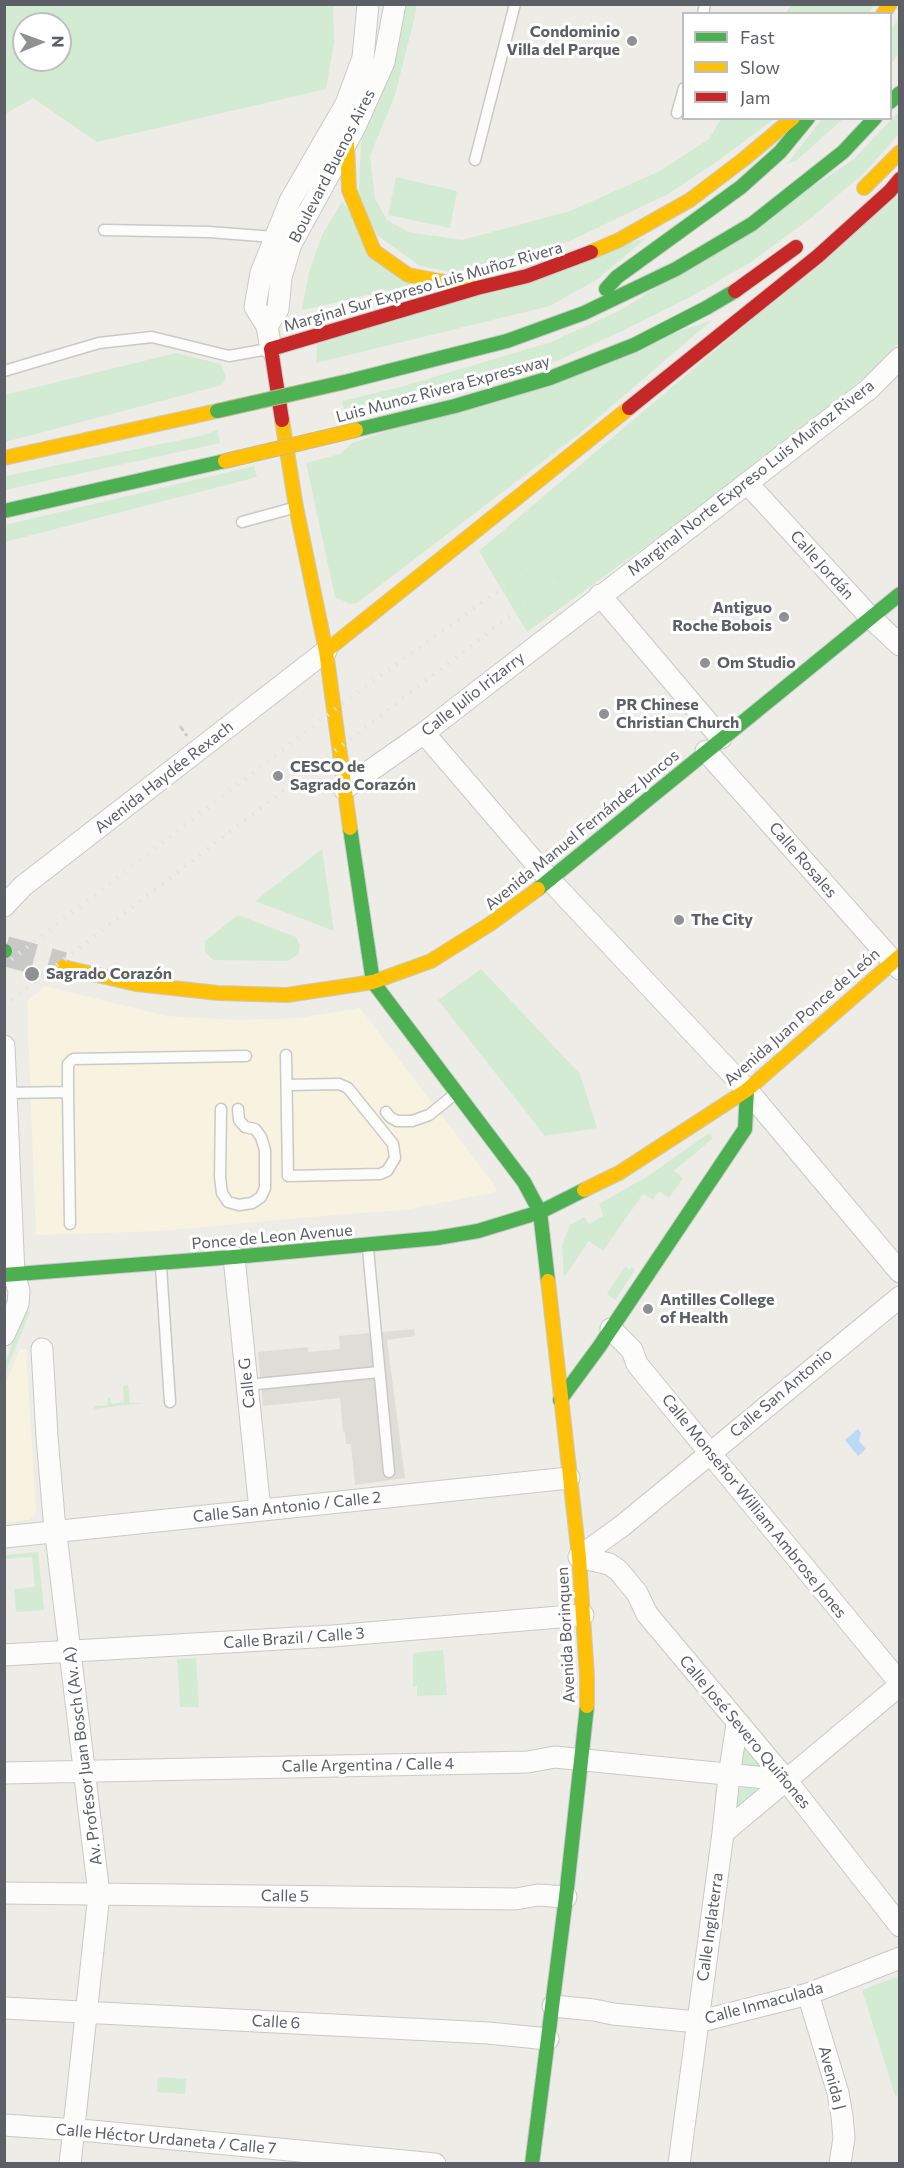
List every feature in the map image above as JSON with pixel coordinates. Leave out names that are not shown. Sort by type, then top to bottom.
[{"type":"main road","name":"Marginal Sur Expreso Luis Muñoz Rivera","points":[[271,349],[477,288],[527,276],[619,240],[690,200],[791,120]]},
{"type":"main road","points":[[584,313],[617,277],[741,187],[780,152],[806,120]]},
{"type":"main road","name":"Luis Munoz Rivera Expressway","points":[[4,458],[345,382],[507,341],[584,313],[676,269],[752,224],[843,152],[873,120]]},
{"type":"main road","points":[[347,142],[349,190],[374,251],[408,275],[477,288]]},
{"type":"main road","points":[[851,201],[900,152]]},
{"type":"main road","points":[[326,651],[818,256],[890,191],[900,179]]},
{"type":"main road","name":"Luis Munoz Rivera Expressway","points":[[4,511],[455,406],[550,378],[634,345],[706,308],[744,285],[811,235]]},
{"type":"main road","points":[[271,349],[296,507],[326,651],[373,982],[524,1182],[540,1212]]},
{"type":"main road","name":"Avenida Manuel Fernández Juncos","points":[[63,967],[136,984],[218,993],[287,996],[373,982],[431,961],[490,924],[550,880],[713,744],[900,594]]},
{"type":"main road","name":"Avenida Juan Ponce de León","points":[[540,1212],[619,1173],[747,1090],[897,962]]},
{"type":"main road","points":[[560,1400],[611,1329],[745,1129],[747,1090]]},
{"type":"main road","name":"Ponce de Leon Avenue","points":[[9,1274],[368,1246],[437,1238],[478,1231],[540,1212]]},
{"type":"main road","name":"Avenida Borinquen","points":[[532,2163],[553,2006],[587,1704],[579,1557],[540,1212]]},
{"type":"street","name":"Boulevard Buenos Aires","points":[[271,349],[267,327],[255,307],[261,273],[290,201],[346,104],[363,58],[368,4]]},
{"type":"street","name":"Boulevard Buenos Aires","points":[[267,327],[278,309],[281,277],[291,244],[347,142],[384,62],[395,4]]},
{"type":"street","name":"Marginal Norte Expreso Luis Muñoz Rivera","points":[[600,596],[869,389],[898,363]]},
{"type":"street","name":"Calle Jordán","points":[[747,483],[871,618],[900,645]]},
{"type":"street","name":"Calle Julio Irizarry","points":[[344,789],[424,733],[600,596]]},
{"type":"street","name":"Calle Rosales","points":[[600,596],[713,744],[897,962]]},
{"type":"street","name":"Avenida Haydée Rexach","points":[[4,906],[23,886],[326,651]]},
{"type":"street","points":[[424,733],[550,880],[747,1090],[900,1272]]},
{"type":"street","points":[[4,1046],[9,1274],[19,1291],[18,1304],[4,1335]]},
{"type":"street","name":"Calle G","points":[[234,1257],[260,1510]]},
{"type":"street","name":"Calle San Antonio","points":[[579,1557],[622,1526],[900,1297]]},
{"type":"street","name":"Calle Monseñor William Ambrose Jones","points":[[611,1329],[632,1350],[637,1364],[900,1684]]},
{"type":"street","name":"Av. Profesor Juan Bosch (Av. A)","points":[[42,1349],[56,1531],[99,1894],[70,2163]]},
{"type":"street","name":"Calle San Antonio / Calle 2","points":[[4,1537],[569,1478]]},
{"type":"street","name":"Calle José Severo Quiñones","points":[[579,1557],[609,1564],[618,1570],[637,1593],[647,1614],[786,1780],[900,1926]]},
{"type":"street","name":"Calle Brazil / Calle 3","points":[[4,1655],[332,1636],[584,1616]]},
{"type":"street","points":[[723,1833],[900,1684]]},
{"type":"street","name":"Calle Inglaterra","points":[[679,2163],[737,1724]]},
{"type":"street","name":"Calle Argentina / Calle 4","points":[[4,1773],[528,1762],[555,1757],[786,1780]]},
{"type":"street","name":"Calle 5","points":[[4,1893],[516,1899],[538,1894],[566,1897]]},
{"type":"street","name":"Calle Inmaculada","points":[[553,2006],[697,2022],[808,1994],[900,1958]]},
{"type":"street","name":"Avenida J","points":[[808,1994],[838,2093],[844,2138],[840,2163]]},
{"type":"street","name":"Calle 6","points":[[4,2008],[488,2033],[548,2039]]},
{"type":"street","name":"Calle Héctor Urdaneta / Calle 7","points":[[4,2125],[435,2163]]},
{"type":"lane","points":[[475,160],[515,4]]},
{"type":"lane","points":[[677,114],[682,95]]},
{"type":"lane","points":[[104,230],[209,232],[274,237]]},
{"type":"lane","points":[[4,371],[99,343],[152,337],[230,356],[271,349]]},
{"type":"lane","points":[[242,522],[296,507]]},
{"type":"lane","points":[[286,1055],[288,1176],[380,1174],[387,1171],[395,1158],[393,1144],[348,1088],[339,1084],[287,1085]]},
{"type":"lane","points":[[70,1224],[68,1064],[73,1059],[246,1056]]},
{"type":"lane","points":[[5,1093],[68,1092]]},
{"type":"lane","points":[[386,1112],[397,1121],[412,1121],[429,1115],[458,1092]]},
{"type":"lane","points":[[221,1109],[220,1177],[222,1193],[228,1202],[239,1205],[252,1203],[261,1197],[265,1188],[265,1150],[261,1137],[255,1129],[245,1127],[239,1120],[238,1109]]},
{"type":"lane","points":[[368,1246],[389,1472]]},
{"type":"lane","points":[[160,1262],[170,1402]]},
{"type":"lane","points":[[247,1385],[379,1372]]},
{"type":"shaded area","points":[[45,986],[166,1016],[239,1020],[298,1018],[360,1008],[496,1187],[496,1192],[404,1210],[162,1231],[36,1235],[27,1001]]},
{"type":"shaded area","points":[[414,1329],[415,1336],[387,1340],[405,1478],[355,1485],[351,1444],[346,1444],[340,1398],[263,1406],[258,1352],[308,1347],[308,1352],[340,1349],[339,1336]]},
{"type":"shaded area","points":[[20,1349],[26,1349],[36,1513],[29,1520],[5,1522],[5,1385]]},
{"type":"green space","points":[[5,4],[333,5],[334,42],[326,89],[97,142],[33,98],[5,114]]},
{"type":"green space","points":[[402,5],[416,5],[395,95],[370,156],[375,199],[387,220],[408,232],[462,240],[570,211],[660,171],[709,139],[720,120],[773,120],[668,194],[572,240],[519,258],[451,272],[420,266],[378,236],[358,207],[361,143],[380,95]]},
{"type":"green space","points":[[791,5],[874,5],[870,12],[786,12]]},
{"type":"green space","points":[[899,17],[899,53],[892,63],[892,28]]},
{"type":"green space","points":[[899,111],[899,134],[863,174],[811,218],[751,262],[694,295],[557,361],[489,382],[345,414],[342,401],[397,388],[551,342],[621,310],[853,160]]},
{"type":"green space","points":[[821,120],[842,120],[797,160],[787,164]]},
{"type":"green space","points":[[396,177],[457,191],[450,228],[388,215]]},
{"type":"green space","points":[[899,194],[899,342],[882,362],[757,466],[527,632],[479,551]]},
{"type":"green space","points":[[342,202],[412,285],[302,310],[309,272],[322,235]]},
{"type":"green space","points":[[646,238],[598,279],[550,306],[316,363],[318,335]]},
{"type":"green space","points":[[712,320],[584,430],[357,603],[350,604],[335,597],[306,463],[340,454],[352,443]]},
{"type":"green space","points":[[176,353],[221,364],[226,378],[222,385],[5,442],[4,395]]},
{"type":"green space","points":[[217,430],[220,443],[5,490],[5,476],[200,436]]},
{"type":"green space","points":[[254,466],[257,477],[5,542],[5,525]]},
{"type":"green space","points":[[322,849],[334,931],[255,901]]},
{"type":"green space","points":[[238,915],[296,937],[300,946],[298,955],[287,961],[213,960],[205,952],[205,941]]},
{"type":"green space","points":[[481,969],[580,1074],[597,1128],[545,1136],[438,1000]]},
{"type":"green space","points":[[709,1133],[713,1138],[674,1171],[683,1178],[669,1198],[659,1191],[653,1200],[643,1194],[603,1251],[589,1241],[564,1277],[562,1245],[570,1225],[585,1217],[589,1224],[603,1216],[599,1204],[648,1176]]},
{"type":"green space","points":[[625,1266],[630,1270],[632,1267],[635,1270],[615,1300],[607,1294]]},
{"type":"green space","points":[[26,1311],[30,1312],[5,1373],[5,1363]]},
{"type":"green space","points":[[128,1385],[130,1403],[143,1403],[94,1409],[95,1406],[108,1405],[108,1398],[111,1404],[124,1402],[123,1386]]},
{"type":"green space","points":[[38,1552],[44,1610],[16,1612],[14,1589],[35,1587],[32,1557],[5,1559],[5,1555]]},
{"type":"green space","points":[[443,1650],[447,1695],[417,1696],[417,1686],[413,1686],[413,1653]]},
{"type":"green space","points":[[196,1658],[199,1707],[180,1707],[177,1659]]},
{"type":"green space","points":[[743,1744],[761,1765],[761,1768],[740,1768]]},
{"type":"green space","points":[[738,1787],[759,1791],[736,1809]]},
{"type":"green space","points":[[899,1976],[899,2096],[895,2095],[862,1990]]},
{"type":"green space","points":[[158,2077],[186,2079],[185,2094],[157,2092]]},
{"type":"water","points":[[858,1429],[861,1433],[859,1441],[866,1449],[858,1456],[845,1440]]},
{"type":"tunnel","points":[[5,951],[63,967]]},
{"type":"railway","points":[[4,965],[351,697],[544,558]]},
{"type":"railway","points":[[4,1006],[559,578]]},
{"type":"traffic: fast","points":[[892,100],[900,93]]},
{"type":"traffic: fast","points":[[606,289],[617,277],[741,187],[780,152],[806,120]]},
{"type":"traffic: fast","points":[[345,382],[507,341],[584,313],[676,269],[752,224],[843,152],[873,120]]},
{"type":"traffic: fast","points":[[356,430],[455,406],[550,378],[634,345],[735,291]]},
{"type":"traffic: fast","points":[[217,411],[345,382]]},
{"type":"traffic: fast","points":[[4,511],[225,461]]},
{"type":"traffic: fast","points":[[538,889],[900,594]]},
{"type":"traffic: fast","points":[[350,828],[373,982],[524,1182],[540,1212],[548,1281]]},
{"type":"traffic: fast","points":[[560,1400],[599,1347],[745,1129],[747,1090]]},
{"type":"traffic: fast","points":[[4,1275],[437,1238],[478,1231],[540,1212],[584,1190]]},
{"type":"traffic: fast","points":[[532,2164],[566,1897],[587,1706]]},
{"type":"traffic: slow","points":[[884,12],[890,4]]},
{"type":"traffic: slow","points":[[591,252],[619,240],[690,200],[791,120]]},
{"type":"traffic: slow","points":[[347,142],[349,190],[374,251],[408,275],[471,287]]},
{"type":"traffic: slow","points":[[864,188],[900,152]]},
{"type":"traffic: slow","points":[[326,651],[629,408]]},
{"type":"traffic: slow","points":[[4,458],[217,411]]},
{"type":"traffic: slow","points":[[282,420],[296,507],[326,651],[350,828]]},
{"type":"traffic: slow","points":[[225,461],[356,430]]},
{"type":"traffic: slow","points":[[63,967],[136,984],[218,993],[287,995],[373,982],[431,961],[490,924],[538,889]]},
{"type":"traffic: slow","points":[[584,1190],[619,1173],[747,1090],[900,956]]},
{"type":"traffic: slow","points":[[548,1281],[579,1557],[587,1706]]},
{"type":"traffic: jam","points":[[629,408],[818,256],[890,191],[900,179]]},
{"type":"traffic: jam","points":[[735,291],[796,247]]},
{"type":"traffic: jam","points":[[282,420],[271,349],[477,288],[527,276],[591,252]]},
{"type":"place","name":"Condominio Villa del Parque","points":[[632,41]]},
{"type":"place","name":"Antiguo Roche Bobois","points":[[784,617]]},
{"type":"place","name":"Om Studio","points":[[705,663]]},
{"type":"place","name":"PR Chinese Christian Church","points":[[604,714]]},
{"type":"place","name":"CESCO de Sagrado Corazón","points":[[278,776]]},
{"type":"place","name":"The City","points":[[679,920]]},
{"type":"place","name":"Sagrado Corazón","points":[[32,974]]},
{"type":"place","name":"Antilles College of Health","points":[[648,1309]]}]
